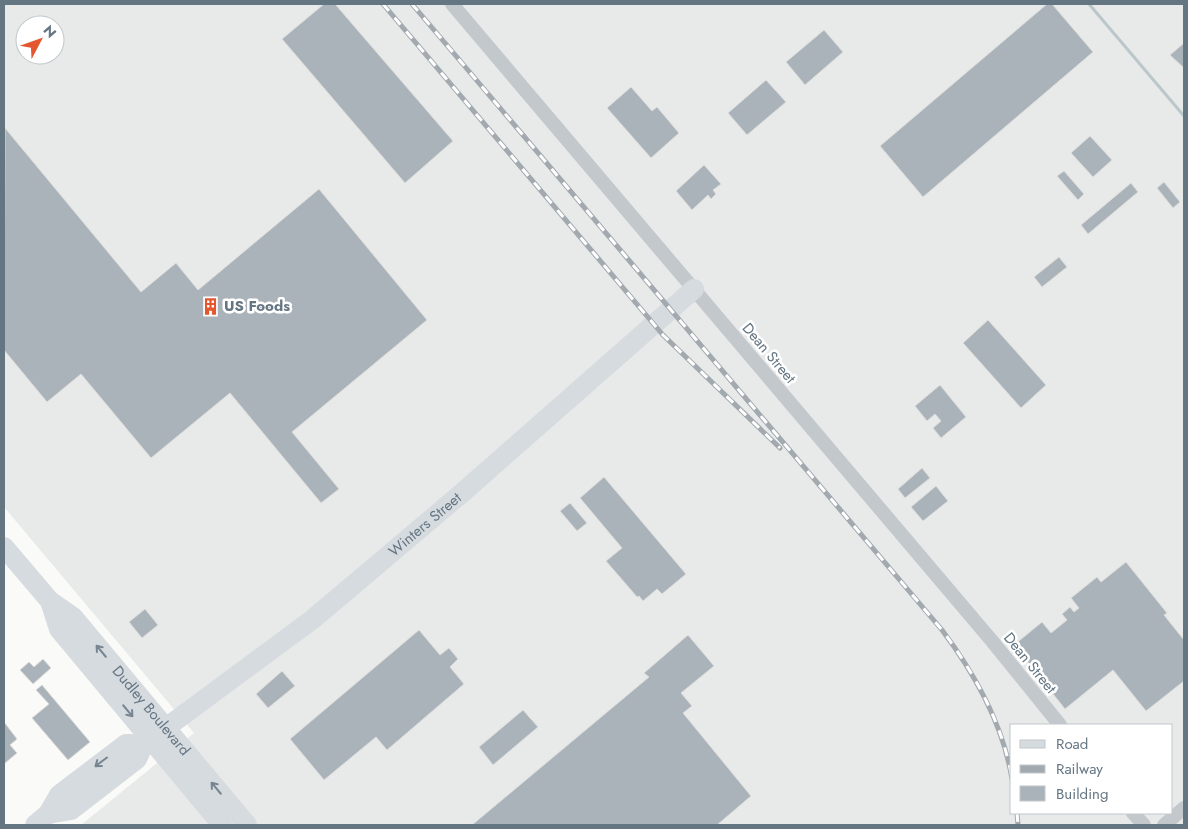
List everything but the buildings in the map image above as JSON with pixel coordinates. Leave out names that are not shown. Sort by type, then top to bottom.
[{"type":"street","name":"Dean Street","points":[[452,4],[992,641],[1059,724]]},
{"type":"street","name":"Winters Street","points":[[42,820],[71,810],[137,759],[154,737],[313,619],[462,493],[694,289]]},
{"type":"street","name":"Dudley Boulevard","points":[[4,547],[50,601],[72,617],[154,737],[222,825]]},
{"type":"street","name":"Dudley Boulevard","points":[[154,737],[247,825]]},
{"type":"street","points":[[1164,825],[1184,808]]},
{"type":"street","points":[[1134,814],[1144,825]]},
{"type":"shaded area","points":[[4,4],[1184,4],[1184,825],[81,825],[194,733],[4,507]]},
{"type":"waterway","points":[[1089,4],[1184,116]]},
{"type":"railway","points":[[383,4],[663,335],[780,448]]},
{"type":"railway","points":[[412,4],[942,630],[966,664],[986,700],[1002,739],[1010,769]]},
{"type":"railway","points":[[1017,814],[1018,825]]},
{"type":"place","name":"US Foods","points":[[210,306]]}]
